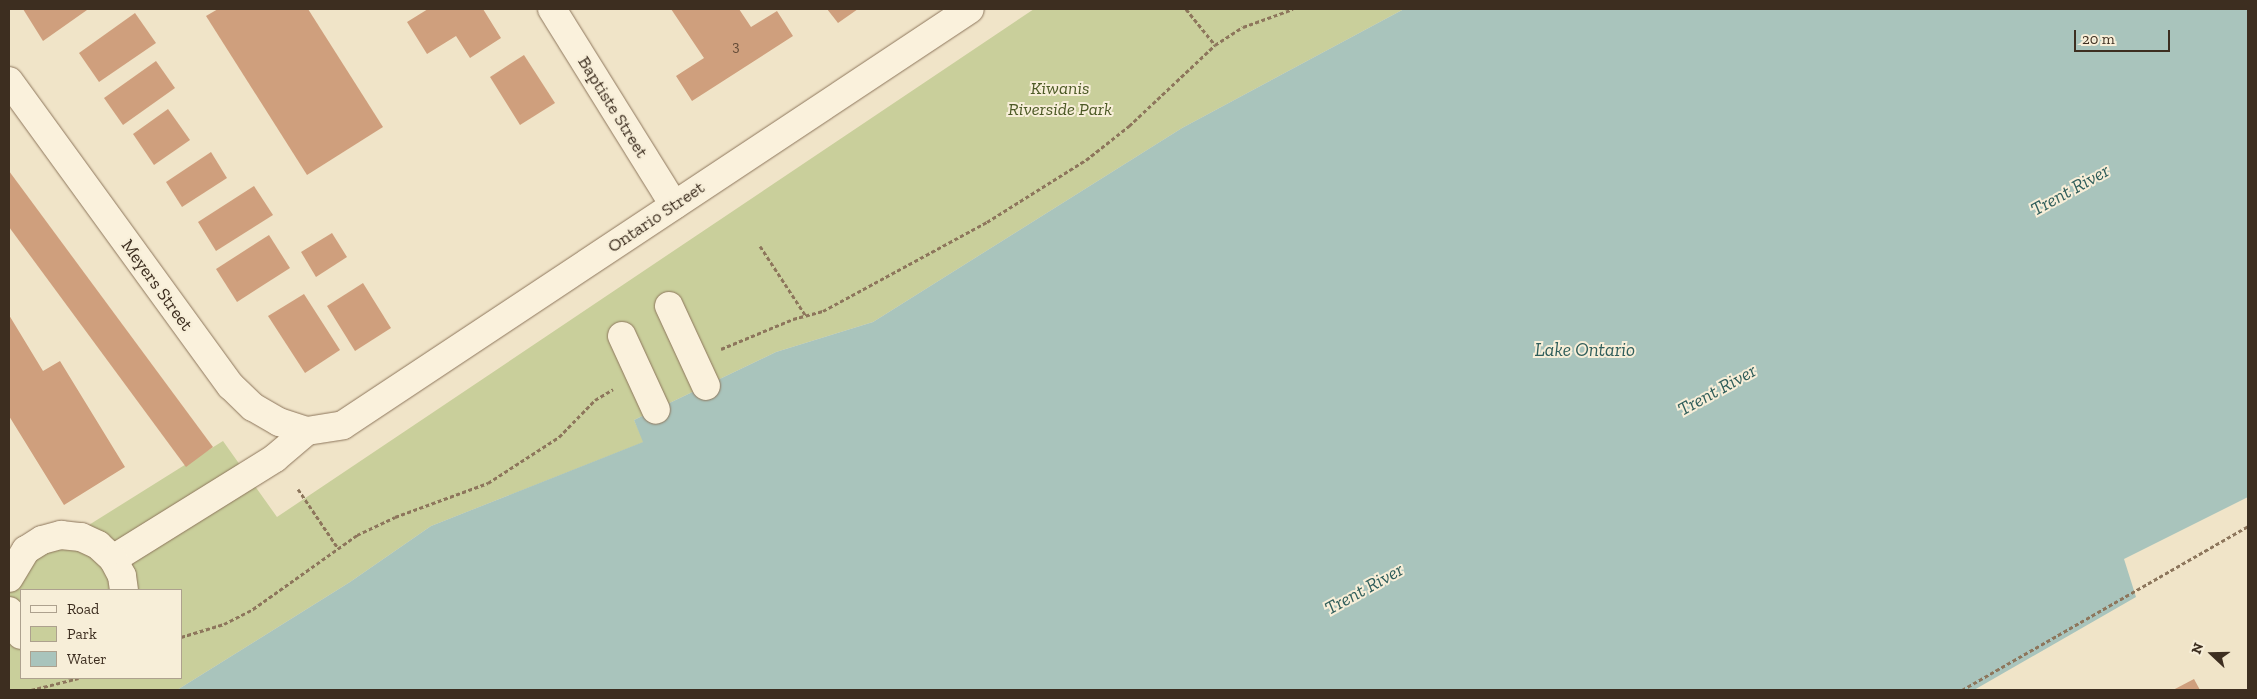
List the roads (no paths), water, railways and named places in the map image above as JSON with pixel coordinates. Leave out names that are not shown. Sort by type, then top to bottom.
[{"type":"street","name":"Baptiste Street","points":[[552,9],[674,205]]},
{"type":"street","name":"Ontario Street","points":[[343,425],[970,9]]},
{"type":"street","name":"Meyers Street","points":[[9,81],[231,386],[253,406],[279,422],[307,431],[343,425]]},
{"type":"street","points":[[669,306],[706,386]]},
{"type":"street","points":[[622,336],[656,410]]},
{"type":"street","points":[[113,559],[275,458],[307,431]]},
{"type":"street","points":[[9,578],[26,550],[42,540],[62,535],[81,537],[98,545],[113,559],[122,576],[124,589]]},
{"type":"street","points":[[9,611],[20,633]]},
{"type":"water","name":"Lake Ontario","points":[[1404,9],[2248,9],[2248,497],[2124,559],[2136,597],[1974,690],[177,690],[350,582],[431,526],[643,442],[634,420],[776,352],[873,322],[1182,128]]},
{"type":"park label","name":"Kiwanis Riverside Park","points":[[1060,99]]},
{"type":"water label","name":"Trent River","points":[[2070,190]]},
{"type":"water label","name":"Trent River","points":[[1717,390]]},
{"type":"water label","name":"Trent River","points":[[1364,589]]}]
